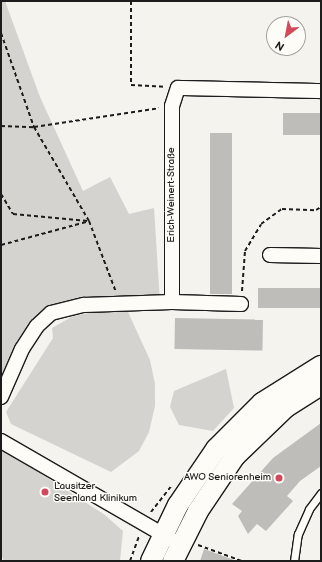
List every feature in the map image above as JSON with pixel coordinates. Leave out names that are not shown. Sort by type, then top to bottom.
[{"type":"street","points":[[178,88],[321,91]]},
{"type":"street","name":"Erich-Weinert-Straße","points":[[172,302],[172,106],[178,88]]},
{"type":"street","points":[[270,255],[321,256]]},
{"type":"street","points":[[1,397],[22,349],[37,326],[51,313],[84,305],[120,302],[241,304]]},
{"type":"street","points":[[151,561],[162,534],[216,449],[262,403],[321,366]]},
{"type":"street","points":[[1,441],[162,534],[178,549],[214,484],[235,456],[286,407],[321,385]]},
{"type":"lane","points":[[294,561],[298,534],[309,509],[321,494]]},
{"type":"path","points":[[131,1],[131,85],[178,88]]},
{"type":"path","points":[[1,34],[34,128],[89,221],[120,302]]},
{"type":"path","points":[[1,126],[34,128],[172,106]]},
{"type":"path","points":[[1,194],[13,214],[89,221]]},
{"type":"path","points":[[241,304],[245,251],[262,224],[282,209],[316,210],[321,207]]},
{"type":"path","points":[[1,245],[89,221]]},
{"type":"path","points":[[130,561],[144,524]]},
{"type":"path","points":[[178,549],[196,545],[242,561]]},
{"type":"shaded area","points":[[1,1],[5,1],[40,97],[83,191],[110,177],[129,214],[154,208],[160,302],[51,313],[1,397]]},
{"type":"shaded area","points":[[94,312],[128,312],[150,360],[155,384],[155,406],[149,432],[139,451],[111,472],[11,424],[6,412],[53,338],[52,328],[73,316]]},
{"type":"shaded area","points":[[226,369],[234,408],[213,431],[179,425],[170,407],[174,391]]},
{"type":"shaded area","name":"Lausitzer Seenland Klinikum","points":[[1,448],[105,515],[123,531],[120,561],[4,561],[1,554]]},
{"type":"building","points":[[283,113],[321,113],[321,135],[283,135]]},
{"type":"building","points":[[210,133],[232,133],[232,294],[210,294]]},
{"type":"building","points":[[258,288],[321,288],[321,308],[258,308]]},
{"type":"building","points":[[175,318],[263,320],[262,351],[174,349]]},
{"type":"building","name":"AWO Seniorenheim","points":[[321,423],[321,466],[300,481],[287,496],[293,501],[266,531],[257,524],[248,534],[238,516],[242,511],[232,504],[273,458]]},
{"type":"building","points":[[204,549],[234,560],[200,561]]},
{"type":"place","name":"AWO Seniorenheim","points":[[279,478]]},
{"type":"place","name":"Lausitzer Seenland Klinikum","points":[[45,492]]}]
